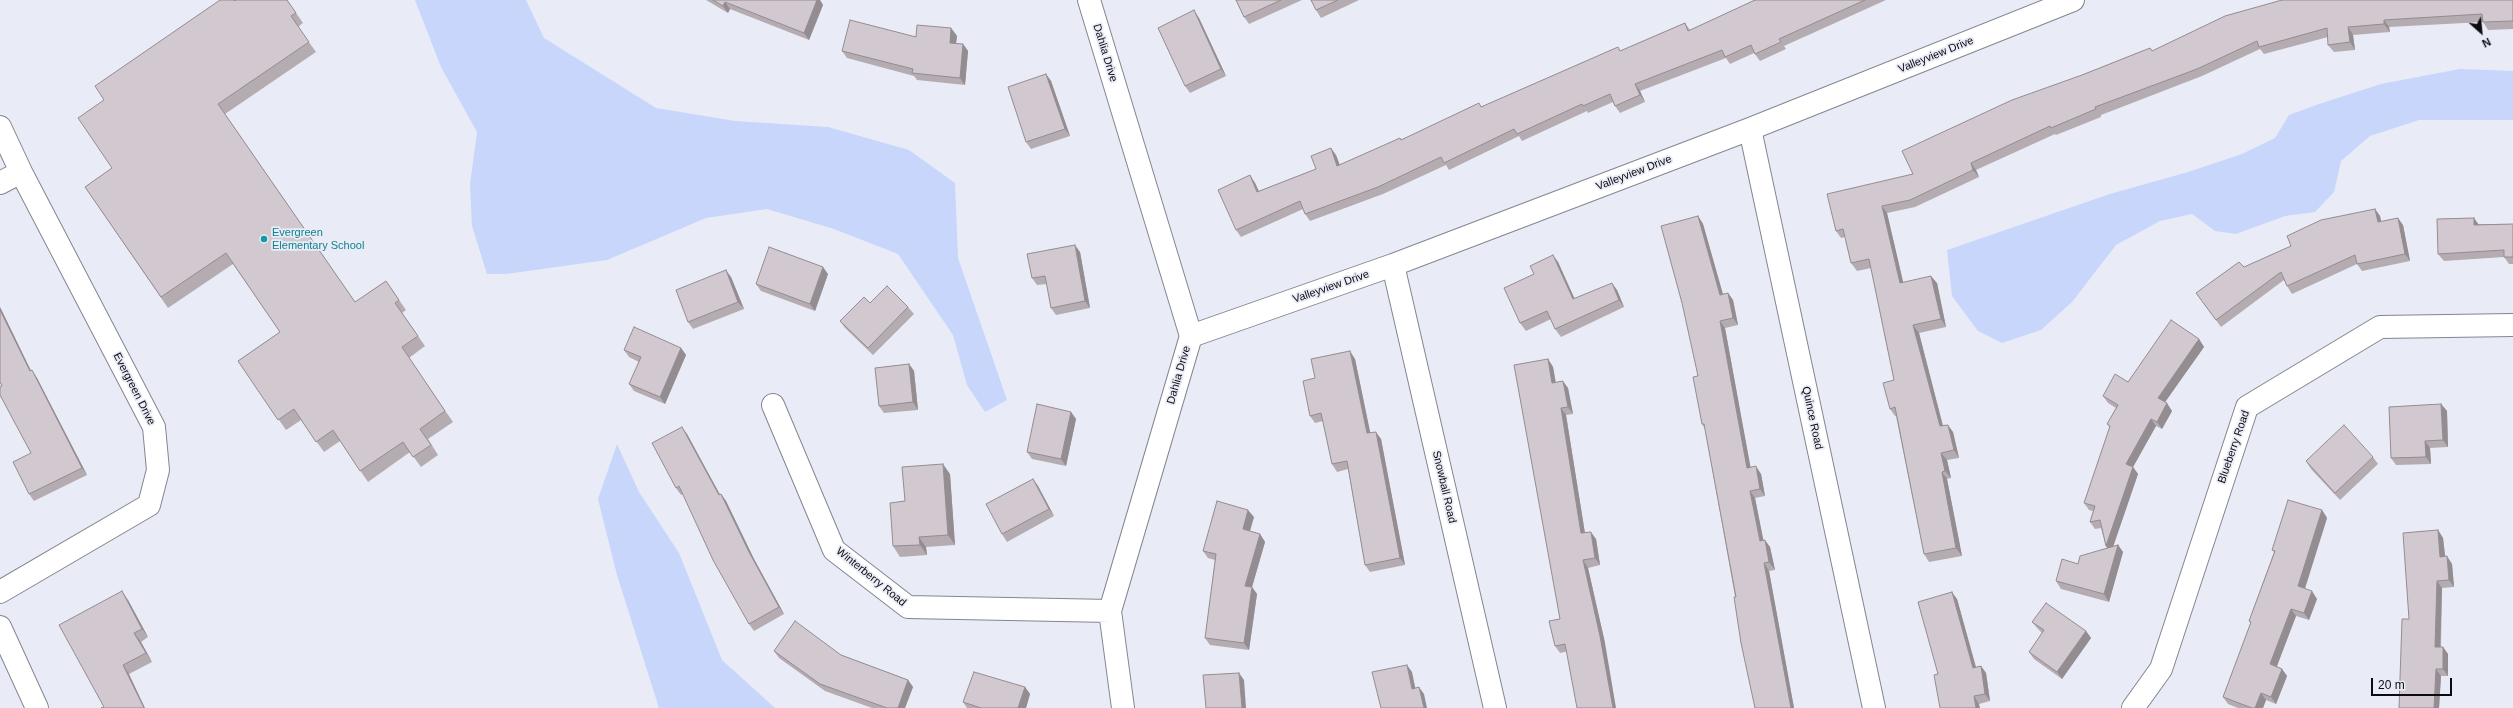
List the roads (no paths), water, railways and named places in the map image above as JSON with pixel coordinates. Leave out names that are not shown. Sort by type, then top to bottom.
[{"type":"street","name":"Dahlia Drive","points":[[1089,0],[1191,336],[1110,611],[1123,708]]},
{"type":"street","name":"Valleyview Drive","points":[[1191,336],[1393,265],[1750,129],[2073,0]]},
{"type":"street","name":"Evergreen Drive","points":[[0,126],[22,172],[154,427],[158,470],[150,505],[0,592]]},
{"type":"street","name":"Quince Road","points":[[1750,129],[1874,708]]},
{"type":"street","points":[[0,183],[22,172]]},
{"type":"street","name":"Snowball Road","points":[[1393,265],[1496,708]]},
{"type":"street","name":"Blueberry Road","points":[[2133,708],[2161,669],[2247,407],[2380,327],[2513,325]]},
{"type":"street","name":"Winterberry Road","points":[[773,405],[834,550],[908,607],[1110,611]]},
{"type":"street","points":[[0,627],[37,708]]},
{"type":"place","name":"Evergreen Elementary School","points":[[264,239]]}]
